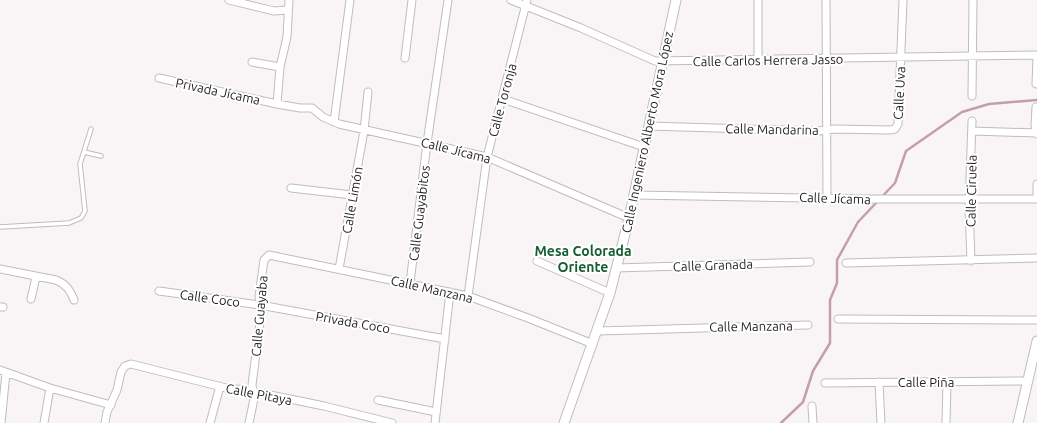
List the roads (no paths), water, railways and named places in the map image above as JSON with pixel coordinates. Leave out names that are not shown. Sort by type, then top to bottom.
[{"type":"street","points":[[229,0],[274,11],[288,10]]},
{"type":"street","points":[[277,104],[280,68],[287,37],[289,0]]},
{"type":"street","points":[[334,122],[350,0]]},
{"type":"street","points":[[405,58],[412,0]]},
{"type":"street","name":"Calle Guayabitos","points":[[410,283],[427,143],[448,0]]},
{"type":"street","name":"Calle Carlos Herrera Jasso","points":[[511,0],[526,3],[650,60],[662,62],[972,56],[1037,57]]},
{"type":"street","name":"Calle Ingeniero Alberto Mora López","points":[[564,423],[598,331],[610,293],[629,218],[676,0]]},
{"type":"street","points":[[758,0],[758,59]]},
{"type":"street","points":[[826,0],[827,197]]},
{"type":"street","name":"Calle Uva","points":[[896,128],[898,124],[903,0]]},
{"type":"street","points":[[972,96],[973,0]]},
{"type":"street","name":"Calle Toronja","points":[[468,296],[487,157],[503,99],[526,3]]},
{"type":"street","points":[[1036,84],[1037,57]]},
{"type":"street","points":[[252,62],[280,68]]},
{"type":"street","name":"Privada Jícama","points":[[159,78],[277,104]]},
{"type":"street","name":"Calle Limón","points":[[340,269],[364,131],[368,92]]},
{"type":"street","points":[[503,99],[644,147]]},
{"type":"street","name":"Calle Jícama","points":[[277,104],[300,108],[312,108],[334,122],[364,131],[427,143],[487,157],[629,218]]},
{"type":"street","points":[[972,131],[1037,133],[1035,125],[1036,107]]},
{"type":"street","name":"Calle Ciruela","points":[[971,261],[969,198],[972,121]]},
{"type":"street","name":"Calle Mandarina","points":[[649,126],[826,130],[890,130],[896,128]]},
{"type":"street","points":[[1037,184],[1037,199]]},
{"type":"street","points":[[291,188],[352,195]]},
{"type":"street","name":"Calle Jícama","points":[[634,194],[827,197],[863,199],[1037,199]]},
{"type":"street","name":"Calle Manzana","points":[[266,256],[271,255],[468,296],[593,344]]},
{"type":"street","name":"Calle Guayaba","points":[[249,423],[254,399],[252,385],[261,314],[259,296],[264,260],[266,256]]},
{"type":"street","points":[[846,263],[971,261],[1037,258]]},
{"type":"street","points":[[537,262],[610,293]]},
{"type":"street","name":"Calle Granada","points":[[616,268],[810,262]]},
{"type":"street","points":[[0,270],[56,280],[63,283],[70,290],[74,300]]},
{"type":"street","points":[[30,299],[36,277]]},
{"type":"street","name":"Calle Coco","points":[[159,291],[260,305]]},
{"type":"street","points":[[435,423],[450,292]]},
{"type":"street","name":"Privada Coco","points":[[260,305],[445,339]]},
{"type":"street","points":[[838,319],[1037,320]]},
{"type":"street","name":"Calle Manzana","points":[[598,331],[808,325]]},
{"type":"street","points":[[1018,423],[1037,341]]},
{"type":"street","name":"Calle Pitaya","points":[[111,404],[125,366],[131,364],[220,386],[324,406],[392,423]]},
{"type":"street","points":[[1,423],[3,372],[50,388],[111,404],[105,423]]},
{"type":"street","points":[[879,382],[881,423]]},
{"type":"street","name":"Calle Piña","points":[[825,383],[1028,382]]},
{"type":"street","points":[[946,423],[947,383]]},
{"type":"street","points":[[210,423],[220,386]]},
{"type":"street","points":[[44,423],[50,388]]},
{"type":"street","points":[[378,400],[436,412]]},
{"type":"street","points":[[812,406],[813,423]]},
{"type":"lane","points":[[0,227],[69,223],[81,218],[85,211],[80,169],[91,129]]},
{"type":"lane","points":[[84,152],[101,156]]},
{"type":"waterway","points":[[781,423],[803,402],[813,371],[830,343],[830,300],[837,283],[837,260],[858,222],[895,183],[906,151],[962,112],[989,104],[1037,100]]},
{"type":"district","name":"Mesa Colorada Oriente","points":[[583,260]]}]
